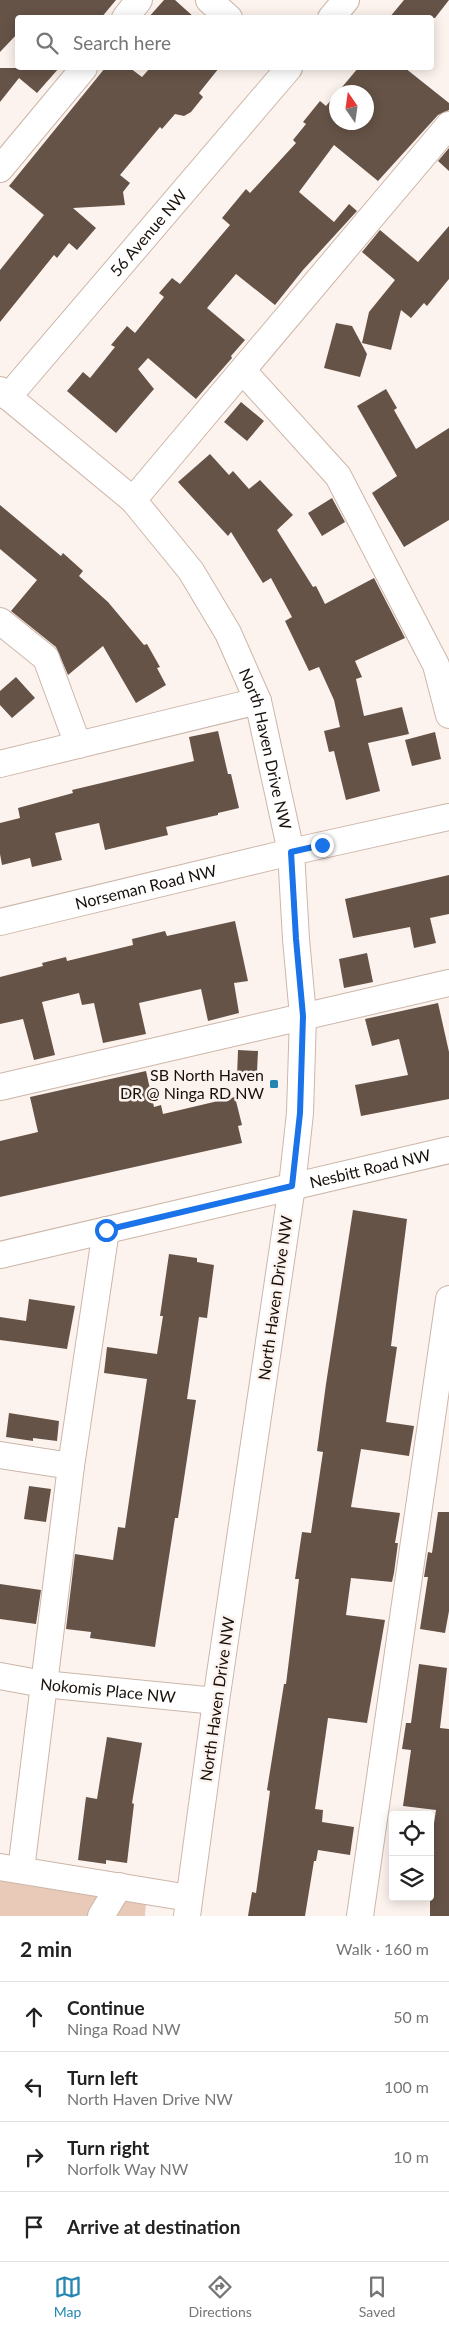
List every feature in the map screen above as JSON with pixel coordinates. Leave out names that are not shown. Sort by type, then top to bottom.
[{"type":"street","points":[[127,15],[139,0]]},
{"type":"street","points":[[209,0],[225,15]]},
{"type":"street","points":[[334,15],[346,0]]},
{"type":"street","points":[[0,169],[82,70]]},
{"type":"street","name":"56 Avenue NW","points":[[4,394],[284,70]]},
{"type":"street","points":[[133,500],[449,125]]},
{"type":"street","points":[[243,371],[338,476],[436,665],[449,715]]},
{"type":"street","name":"North Haven Drive NW","points":[[4,394],[133,500],[195,579],[228,632],[258,701],[291,852],[303,1016],[300,1113],[292,1186],[216,1701],[188,1907]]},
{"type":"street","points":[[0,621],[46,658],[78,745]]},
{"type":"street","points":[[0,764],[258,701]]},
{"type":"street","name":"Norseman Road NW","points":[[0,922],[291,852],[449,817]]},
{"type":"street","points":[[0,1087],[449,983]]},
{"type":"street","name":"Nesbitt Road NW","points":[[0,1255],[449,1150]]},
{"type":"street","points":[[106,1230],[71,1466],[43,1684],[10,1868],[119,1886],[188,1907]]},
{"type":"street","points":[[360,1916],[449,1299]]},
{"type":"street","points":[[0,1455],[71,1466]]},
{"type":"street","name":"Nokomis Place NW","points":[[0,1676],[43,1684],[216,1701]]},
{"type":"street","points":[[101,1916],[119,1886]]},
{"type":"shaded area","points":[[0,1881],[146,1901],[145,1916],[0,1916]]},
{"type":"building","points":[[0,0],[116,0],[104,15],[15,15],[15,36],[0,52]]},
{"type":"building","points":[[164,0],[175,0],[192,15],[151,15]]},
{"type":"building","points":[[404,0],[449,0],[435,18],[434,15],[392,15]]},
{"type":"building","points":[[0,68],[57,70],[37,93],[19,78],[0,102]]},
{"type":"building","points":[[103,70],[133,70],[142,77],[148,70],[217,70],[199,93],[203,97],[191,112],[184,116],[175,114],[162,129],[160,127],[120,175],[130,183],[123,192],[125,205],[73,208],[96,228],[77,250],[69,243],[57,258],[54,255],[0,322],[0,270],[44,215],[9,186]]},
{"type":"building","points":[[356,70],[408,70],[449,103],[449,110],[438,115],[378,181],[334,145],[299,192],[334,222],[349,204],[357,211],[303,270],[275,305],[236,274],[207,308],[245,340],[231,356],[232,358],[196,399],[148,358],[138,369],[154,389],[116,433],[67,391],[83,372],[90,378],[115,347],[111,345],[127,326],[135,333],[164,297],[159,293],[172,278],[180,284],[230,225],[222,218],[246,189],[250,193],[296,143],[293,140],[306,124],[303,122],[320,101],[326,106],[329,102],[329,130],[374,130],[374,85],[344,85]]},
{"type":"building","points":[[449,148],[449,171],[438,161]]},
{"type":"building","points":[[449,226],[449,279],[427,306],[424,303],[411,318],[401,310],[391,350],[362,343],[369,312],[395,280],[362,252],[380,230],[418,262]]},
{"type":"building","points":[[336,323],[352,326],[367,354],[360,377],[324,368]]},
{"type":"building","points":[[386,389],[397,408],[394,410],[416,449],[449,428],[449,520],[404,547],[372,493],[397,476],[357,406]]},
{"type":"building","points":[[241,402],[264,421],[247,441],[224,422]]},
{"type":"building","points":[[210,454],[229,475],[233,471],[249,489],[260,480],[293,515],[277,530],[313,587],[316,586],[325,604],[374,578],[405,638],[355,661],[362,677],[356,679],[364,716],[402,707],[409,734],[368,743],[380,791],[346,800],[334,751],[329,752],[324,731],[340,727],[334,700],[319,667],[309,671],[285,621],[292,617],[271,578],[263,583],[231,532],[228,536],[178,482]]},
{"type":"building","points":[[332,498],[345,522],[322,536],[308,513]]},
{"type":"building","points":[[0,505],[61,556],[63,553],[83,571],[79,576],[108,602],[144,645],[147,644],[160,667],[157,668],[166,685],[136,703],[103,646],[68,675],[56,647],[11,611],[37,580],[0,549]]},
{"type":"building","points":[[16,677],[35,698],[12,718],[0,705],[0,691]]},
{"type":"building","points":[[218,731],[228,774],[231,774],[239,808],[166,827],[168,835],[105,850],[99,823],[55,833],[62,860],[32,867],[30,858],[2,865],[0,823],[20,818],[18,808],[73,793],[72,790],[194,761],[189,737]]},
{"type":"building","points":[[435,732],[441,759],[412,766],[405,740]]},
{"type":"building","points":[[449,875],[449,914],[430,918],[436,943],[414,948],[410,927],[353,938],[345,899]]},
{"type":"building","points":[[235,921],[248,981],[234,983],[239,1013],[208,1021],[201,989],[139,1003],[146,1034],[103,1043],[94,1003],[82,1005],[79,993],[42,1002],[55,1055],[34,1060],[23,1019],[0,1024],[0,977],[43,966],[42,963],[66,957],[67,961],[133,945],[132,939],[165,931],[167,936]]},
{"type":"building","points":[[367,953],[373,982],[344,988],[339,959]]},
{"type":"building","points":[[438,1003],[449,1052],[449,1099],[361,1116],[355,1085],[408,1075],[399,1039],[372,1046],[365,1019]]},
{"type":"building","points":[[238,1050],[258,1051],[257,1072],[237,1077]]},
{"type":"building","points":[[146,1071],[154,1107],[161,1105],[163,1114],[235,1097],[242,1125],[238,1126],[242,1143],[0,1197],[0,1141],[38,1132],[30,1097]]},
{"type":"building","points":[[353,1210],[407,1219],[391,1346],[397,1347],[386,1422],[414,1426],[409,1456],[361,1449],[351,1507],[400,1513],[395,1543],[398,1543],[394,1573],[392,1582],[351,1578],[346,1615],[385,1620],[367,1723],[328,1718],[315,1809],[323,1810],[322,1822],[354,1827],[350,1855],[318,1850],[316,1861],[314,1861],[305,1916],[248,1916],[252,1892],[256,1893],[270,1791],[267,1790],[284,1684],[286,1684],[299,1579],[295,1579],[302,1532],[311,1533],[323,1452],[317,1451]]},
{"type":"building","points":[[169,1254],[197,1258],[197,1262],[214,1265],[207,1318],[199,1317],[187,1399],[196,1400],[178,1518],[175,1518],[155,1647],[90,1638],[91,1632],[66,1629],[75,1554],[113,1560],[118,1527],[125,1528],[147,1379],[104,1373],[107,1347],[157,1354],[163,1316],[160,1316]]},
{"type":"building","points":[[29,1299],[75,1306],[67,1349],[0,1340],[0,1317],[26,1321]]},
{"type":"building","points":[[9,1413],[59,1421],[57,1441],[33,1438],[33,1441],[6,1437]]},
{"type":"building","points":[[29,1486],[51,1489],[46,1522],[24,1519]]},
{"type":"building","points":[[438,1512],[449,1512],[449,1611],[445,1633],[420,1629],[428,1577],[424,1577],[428,1552],[432,1553]]},
{"type":"building","points":[[0,1584],[41,1590],[36,1624],[0,1619]]},
{"type":"building","points":[[419,1664],[447,1668],[440,1728],[449,1729],[449,1916],[430,1916],[430,1901],[434,1901],[434,1823],[436,1810],[403,1806],[411,1750],[402,1749],[406,1723],[411,1723]]},
{"type":"building","points":[[107,1737],[142,1743],[132,1803],[134,1804],[127,1863],[106,1860],[106,1864],[78,1860],[86,1797],[97,1799]]},
{"type":"place","name":"SB North Haven DR @ Ninga RD NW","points":[[274,1084]]},
{"type":"route","points":[[106,1230],[292,1186],[300,1113],[303,1016],[291,852],[322,845]]}]
